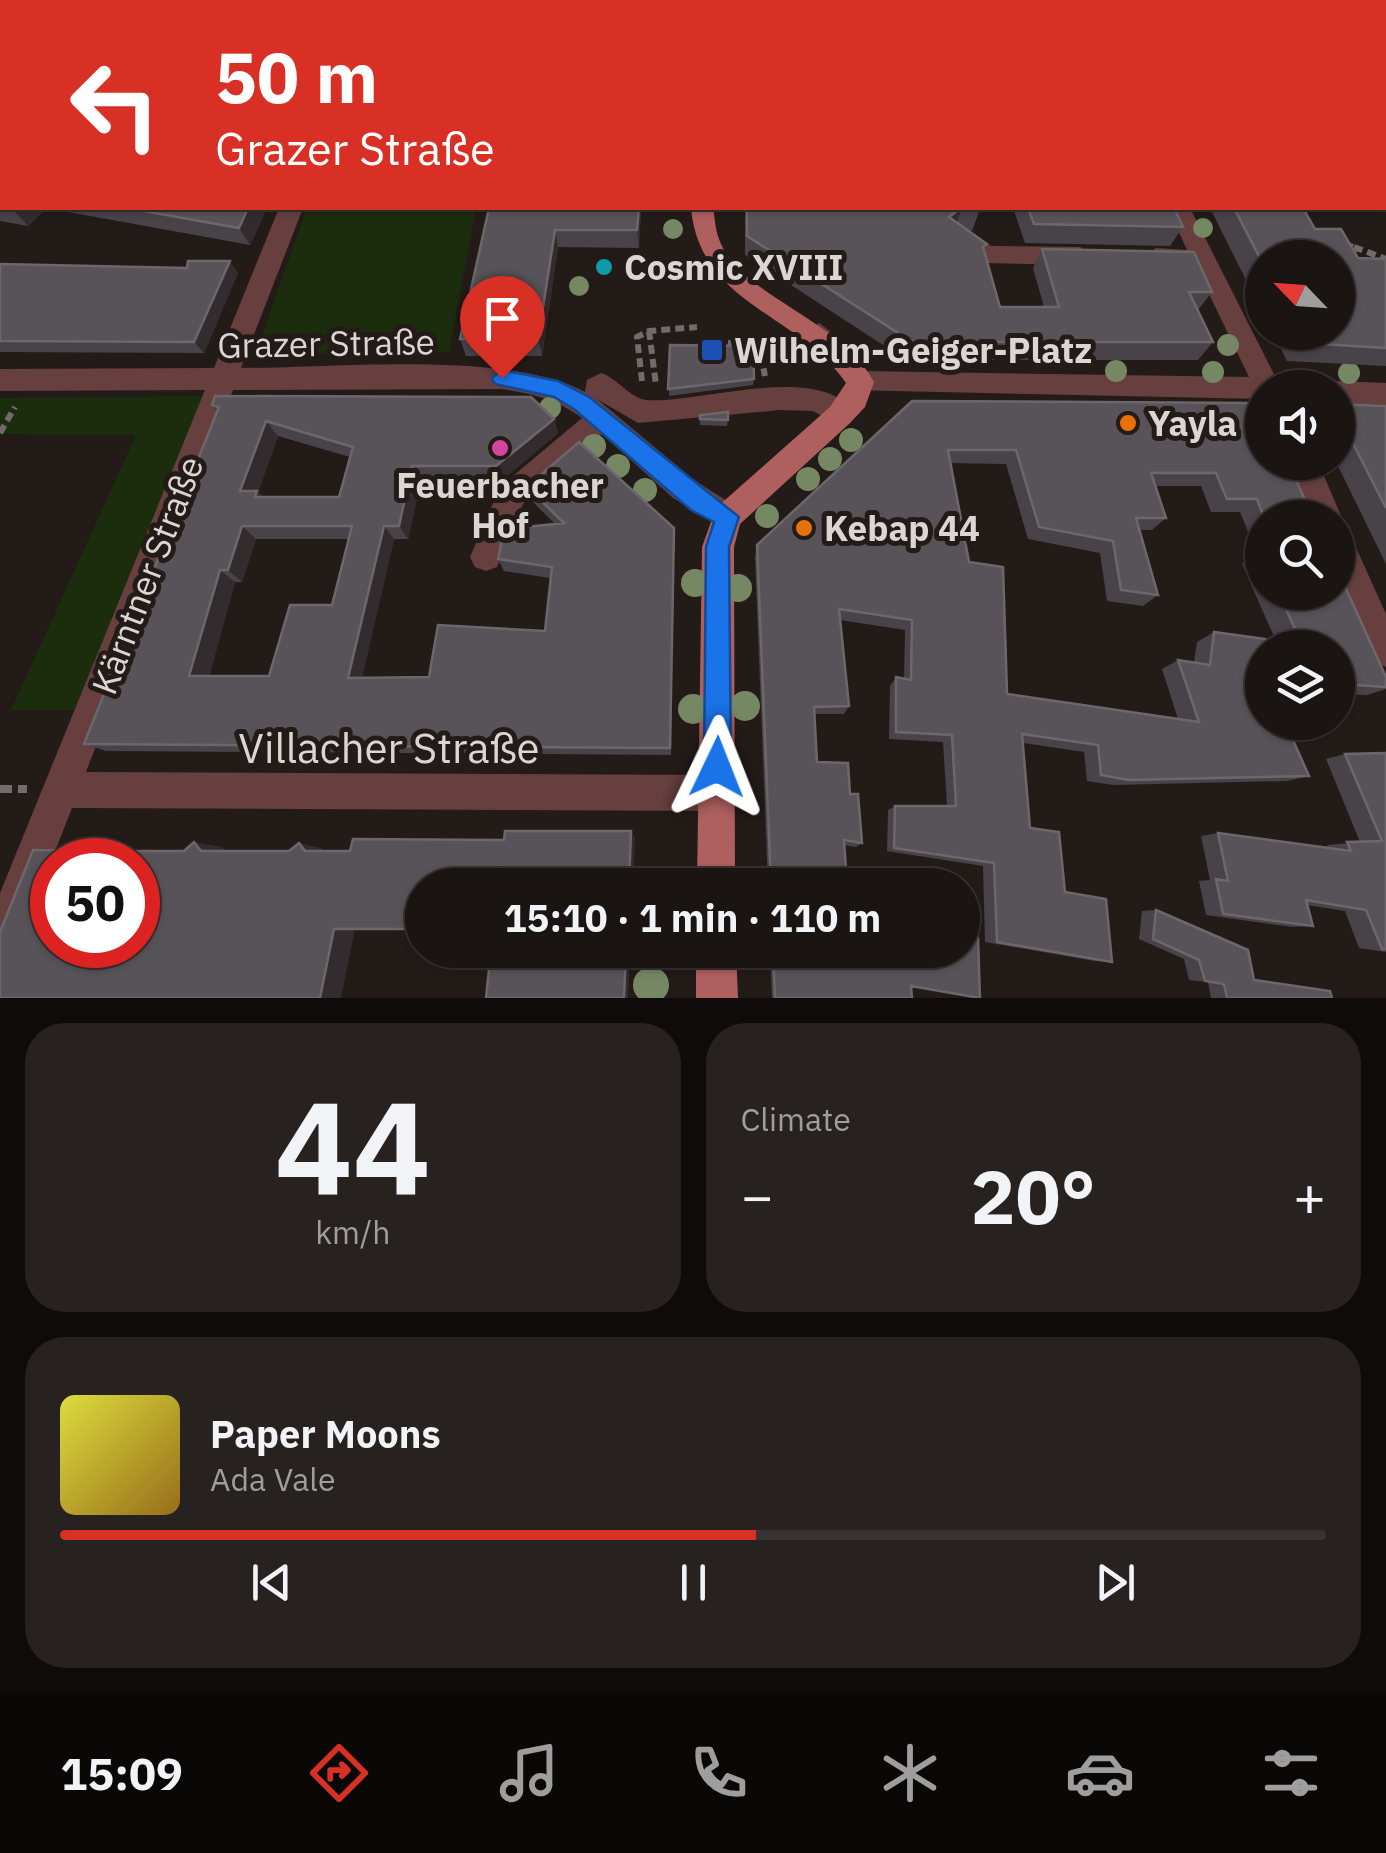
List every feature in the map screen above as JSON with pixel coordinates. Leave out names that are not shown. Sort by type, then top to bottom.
[{"type":"main road","points":[[702,210],[711,252],[728,274],[809,341],[849,359],[860,382],[854,399],[840,415],[728,517],[718,547],[716,868]]},
{"type":"main road","points":[[716,968],[717,998]]},
{"type":"street","name":"Kärntner Straße","points":[[0,942],[290,210]]},
{"type":"street","points":[[1180,210],[1207,258],[1257,370]]},
{"type":"street","points":[[958,236],[986,254],[1207,258]]},
{"type":"street","name":"Grazer Straße","points":[[0,380],[502,378],[558,390],[601,418],[699,503],[728,517]]},
{"type":"street","points":[[860,382],[1245,388]]},
{"type":"street","points":[[598,388],[601,384],[638,412],[661,406],[765,397],[819,400],[840,415]]},
{"type":"street","points":[[1355,393],[1386,394]]},
{"type":"street","points":[[486,557],[511,496],[601,418]]},
{"type":"street","points":[[1355,581],[1386,651]]},
{"type":"street","name":"Villacher Straße","points":[[63,790],[716,793]]},
{"type":"path","points":[[1355,248],[1372,258],[1386,258]]},
{"type":"path","points":[[661,406],[637,338],[649,331],[697,327]]},
{"type":"path","points":[[649,331],[661,406]]},
{"type":"path","points":[[728,343],[768,344]]},
{"type":"green space","points":[[306,210],[476,210],[449,352],[255,355]]},
{"type":"green space","points":[[205,396],[76,710],[11,710],[136,435],[0,434],[0,398]]},
{"type":"building","points":[[138,210],[247,210],[239,228]]},
{"type":"building","points":[[489,210],[639,210],[637,230],[555,230],[538,340],[460,339]]},
{"type":"building","points":[[747,210],[958,210],[949,217],[987,244],[983,247],[1000,307],[1059,307],[1042,249],[1194,252],[1212,292],[1189,292],[1213,342],[912,342],[747,236]]},
{"type":"building","points":[[1029,210],[1175,210],[1183,227],[1034,224]]},
{"type":"building","points":[[1235,210],[1304,210],[1315,229],[1341,229],[1347,240],[1251,240]]},
{"type":"building","points":[[1355,253],[1358,258],[1386,259],[1386,348],[1355,346]]},
{"type":"building","points":[[188,261],[230,261],[194,342],[0,341],[0,264],[187,268]]},
{"type":"building","points":[[670,345],[753,346],[754,379],[668,389]]},
{"type":"building","points":[[215,396],[531,397],[554,419],[496,466],[412,466],[399,526],[384,526],[348,678],[429,677],[438,625],[545,631],[552,567],[498,559],[506,529],[564,523],[527,487],[579,442],[674,528],[670,748],[84,744],[219,407],[212,405]],"holes":[[[266,421],[353,447],[339,497],[255,497],[257,491],[240,491]],[[242,526],[352,526],[332,605],[290,605],[269,676],[189,676],[220,570],[228,570]]]},
{"type":"building","points":[[912,401],[1245,403],[1245,480],[1296,480],[1305,500],[1227,499],[1216,473],[1151,473],[1166,518],[1136,518],[1158,595],[1121,590],[1113,541],[1039,527],[1016,450],[948,450],[969,562],[1003,567],[1007,694],[1199,722],[1178,660],[1210,665],[1214,632],[1245,636],[1245,740],[1293,740],[1309,776],[1129,780],[1101,775],[1098,745],[1022,734],[1030,828],[1059,832],[1065,892],[1106,899],[1112,962],[997,942],[994,863],[894,848],[895,806],[956,806],[952,735],[896,732],[896,677],[911,680],[912,620],[839,609],[849,706],[814,707],[817,762],[848,763],[850,794],[858,794],[862,843],[844,840],[846,868],[770,868],[757,545]]},
{"type":"building","points":[[1355,405],[1386,406],[1386,508],[1355,447]]},
{"type":"building","points":[[728,412],[728,420],[700,419],[700,415]]},
{"type":"building","points":[[1355,609],[1386,677],[1386,687],[1355,685],[1355,630],[1296,630],[1286,610]]},
{"type":"building","points":[[1386,753],[1386,949],[1382,949],[1366,910],[1306,900],[1313,926],[1223,914],[1216,879],[1228,881],[1218,833],[1351,851],[1347,842],[1382,841],[1345,754]]},
{"type":"building","points":[[505,831],[631,831],[630,868],[405,868],[405,929],[334,929],[320,998],[0,998],[0,932],[30,857],[30,968],[160,968],[160,851],[184,851],[194,842],[201,851],[289,851],[299,843],[305,851],[350,851],[353,839],[504,840]]},
{"type":"building","points":[[1156,910],[1248,950],[1254,980],[1330,991],[1332,998],[1227,998],[1224,984],[1205,981],[1199,960],[1153,939]]},
{"type":"building","points":[[489,968],[625,968],[624,998],[486,998]]},
{"type":"building","points":[[774,968],[979,968],[980,998],[911,986],[912,998],[775,998]]},
{"type":"place","name":"Cosmic XVIII","points":[[604,267]]},
{"type":"place","name":"Wilhelm-Geiger-Platz","points":[[712,350]]},
{"type":"place","name":"Yayla","points":[[1128,423]]},
{"type":"place","name":"Feuerbacher Hof","points":[[500,448]]},
{"type":"place","name":"Kebap 44","points":[[804,528]]},
{"type":"route","points":[[502,378],[558,390],[582,403],[699,503],[728,517],[718,547],[717,767]]}]
